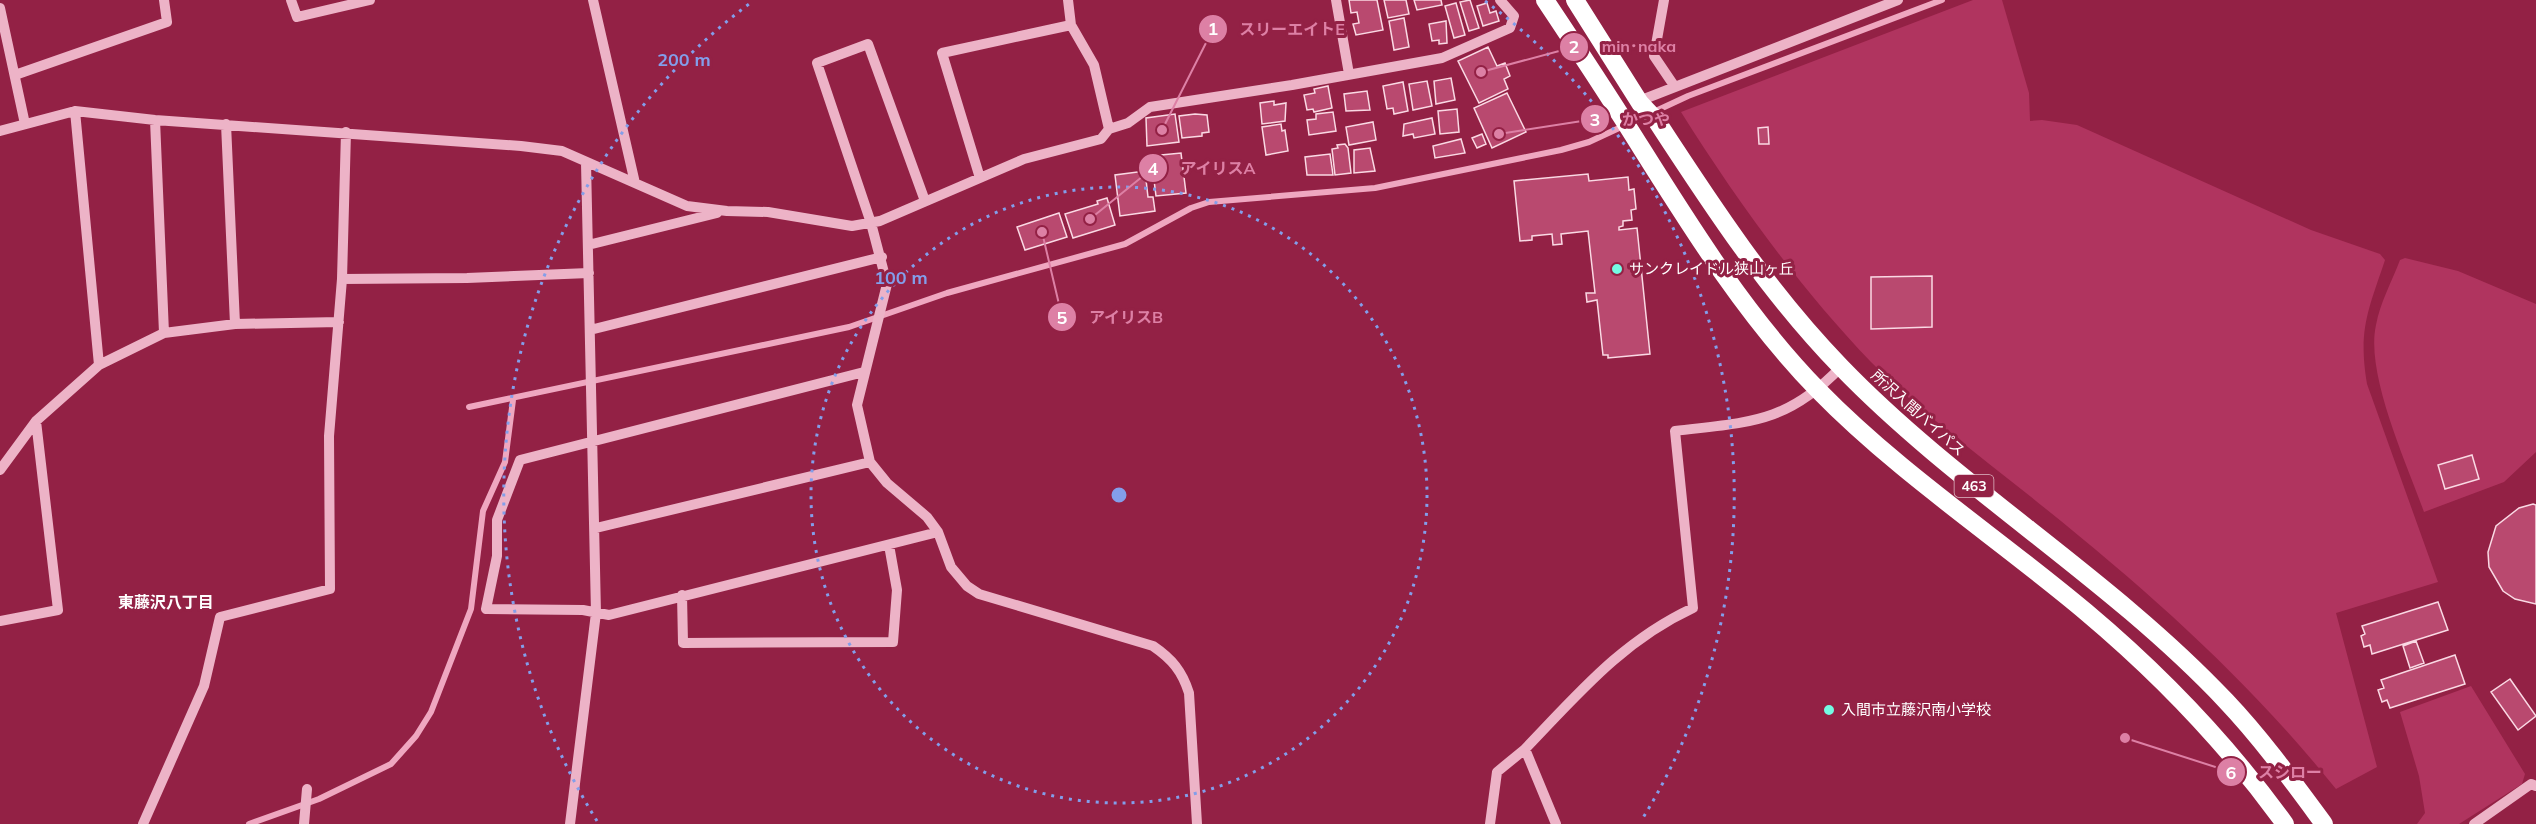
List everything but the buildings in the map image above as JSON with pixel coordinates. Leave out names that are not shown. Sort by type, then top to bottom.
[{"type":"highway","name":"463","points":[[1545,0],[1714,262],[1762,327],[1818,391],[1941,498],[2086,612],[2165,684],[2204,723],[2254,782],[2285,824]]},
{"type":"highway","name":"所沢入間バイパス","points":[[1575,0],[1640,102],[1656,120],[1783,303],[1841,367],[1896,420],[1960,475],[2103,590],[2187,663],[2226,701],[2276,759],[2324,824]]},
{"type":"street","points":[[15,75],[167,22],[164,0]]},
{"type":"street","points":[[291,0],[297,17],[370,0]]},
{"type":"street","points":[[593,0],[635,183]]},
{"type":"street","points":[[1068,0],[1071,24],[1094,65],[1109,129]]},
{"type":"street","points":[[1336,0],[1349,74]]},
{"type":"street","points":[[0,131],[75,111],[155,120],[531,147],[562,151],[687,206],[727,211],[768,212],[852,226],[871,223],[1024,159],[1101,139],[1109,129],[1128,123],[1150,107],[1442,58],[1510,28],[1514,16],[1500,0]]},
{"type":"street","points":[[1664,0],[1654,56],[1675,87]]},
{"type":"street","points":[[1640,102],[1898,0]]},
{"type":"street","points":[[0,8],[25,124]]},
{"type":"street","points":[[980,178],[942,53],[1071,24]]},
{"type":"street","points":[[924,201],[868,44],[817,63],[882,257],[887,284],[857,405],[870,462],[887,483],[927,517],[938,532],[951,567],[967,586],[979,594],[1153,646],[1170,658],[1183,675],[1189,693],[1197,824]]},
{"type":"street","points":[[75,111],[99,365]]},
{"type":"street","points":[[155,120],[164,333]]},
{"type":"street","points":[[226,124],[235,324]]},
{"type":"street","points":[[143,824],[204,686],[220,618],[330,589],[329,436],[342,279],[346,132]]},
{"type":"street","points":[[570,824],[596,613],[596,528],[586,163]]},
{"type":"street","points":[[588,245],[727,211]]},
{"type":"street","points":[[590,330],[882,257]]},
{"type":"street","points":[[342,279],[466,278],[589,273]]},
{"type":"street","points":[[0,470],[36,421],[99,365],[164,333],[235,324],[339,322]]},
{"type":"street","points":[[1490,824],[1497,772],[1525,749],[1617,655],[1666,621],[1693,608],[1675,431],[1762,420],[1788,409],[1818,391],[1841,367]]},
{"type":"street","points":[[864,372],[520,460],[497,520],[497,556],[486,609],[583,610],[609,615],[938,532]]},
{"type":"street","points":[[0,621],[58,610],[36,421]]},
{"type":"street","points":[[596,528],[870,462]]},
{"type":"street","points":[[682,595],[682,643],[893,642],[897,590],[889,545]]},
{"type":"street","points":[[1525,749],[1556,824]]},
{"type":"street","points":[[2474,824],[2531,784],[2536,786]]},
{"type":"street","points":[[304,824],[307,789]]},
{"type":"shaded area","points":[[1973,0],[2002,0],[2029,93],[2030,121],[2042,120],[2077,125],[2311,230],[2380,254],[2385,260],[2369,307],[2364,334],[2364,365],[2367,384],[2438,582],[2336,613],[2377,767],[2336,789],[2269,712],[2162,607],[2086,542],[1934,420],[1871,362],[1819,304],[1770,242],[1724,178],[1681,112]]},
{"type":"shaded area","points":[[2405,258],[2458,271],[2536,304],[2536,452],[2504,482],[2424,512],[2398,445],[2382,393],[2376,368],[2374,345],[2380,309],[2400,260]]},
{"type":"shaded area","points":[[2471,686],[2525,774],[2522,784],[2459,824],[2417,824],[2425,813],[2419,776],[2400,712]]},
{"type":"waterway","points":[[469,407],[849,327],[947,293],[1125,244],[1191,208],[1209,202],[1375,188],[1561,150],[1589,142],[1688,96],[1942,0]]},
{"type":"waterway","points":[[249,824],[319,799],[391,764],[416,736],[431,712],[471,609],[483,511],[505,462],[513,400]]},
{"type":"place","name":"min･naka","points":[[1481,72]]},
{"type":"place","name":"スリーエイトE","points":[[1162,130]]},
{"type":"place","name":"かつや","points":[[1499,134]]},
{"type":"place","name":"アイリスA","points":[[1090,219]]},
{"type":"place","name":"アイリスB","points":[[1042,232]]},
{"type":"place","name":"サンクレイドル狭山ヶ丘","points":[[1617,269]]},
{"type":"place","name":"入間市立藤沢南小学校","points":[[1829,710]]},
{"type":"place","name":"スシロー","points":[[2125,738]]},
{"type":"district","name":"東藤沢八丁目","points":[[166,602]]}]
